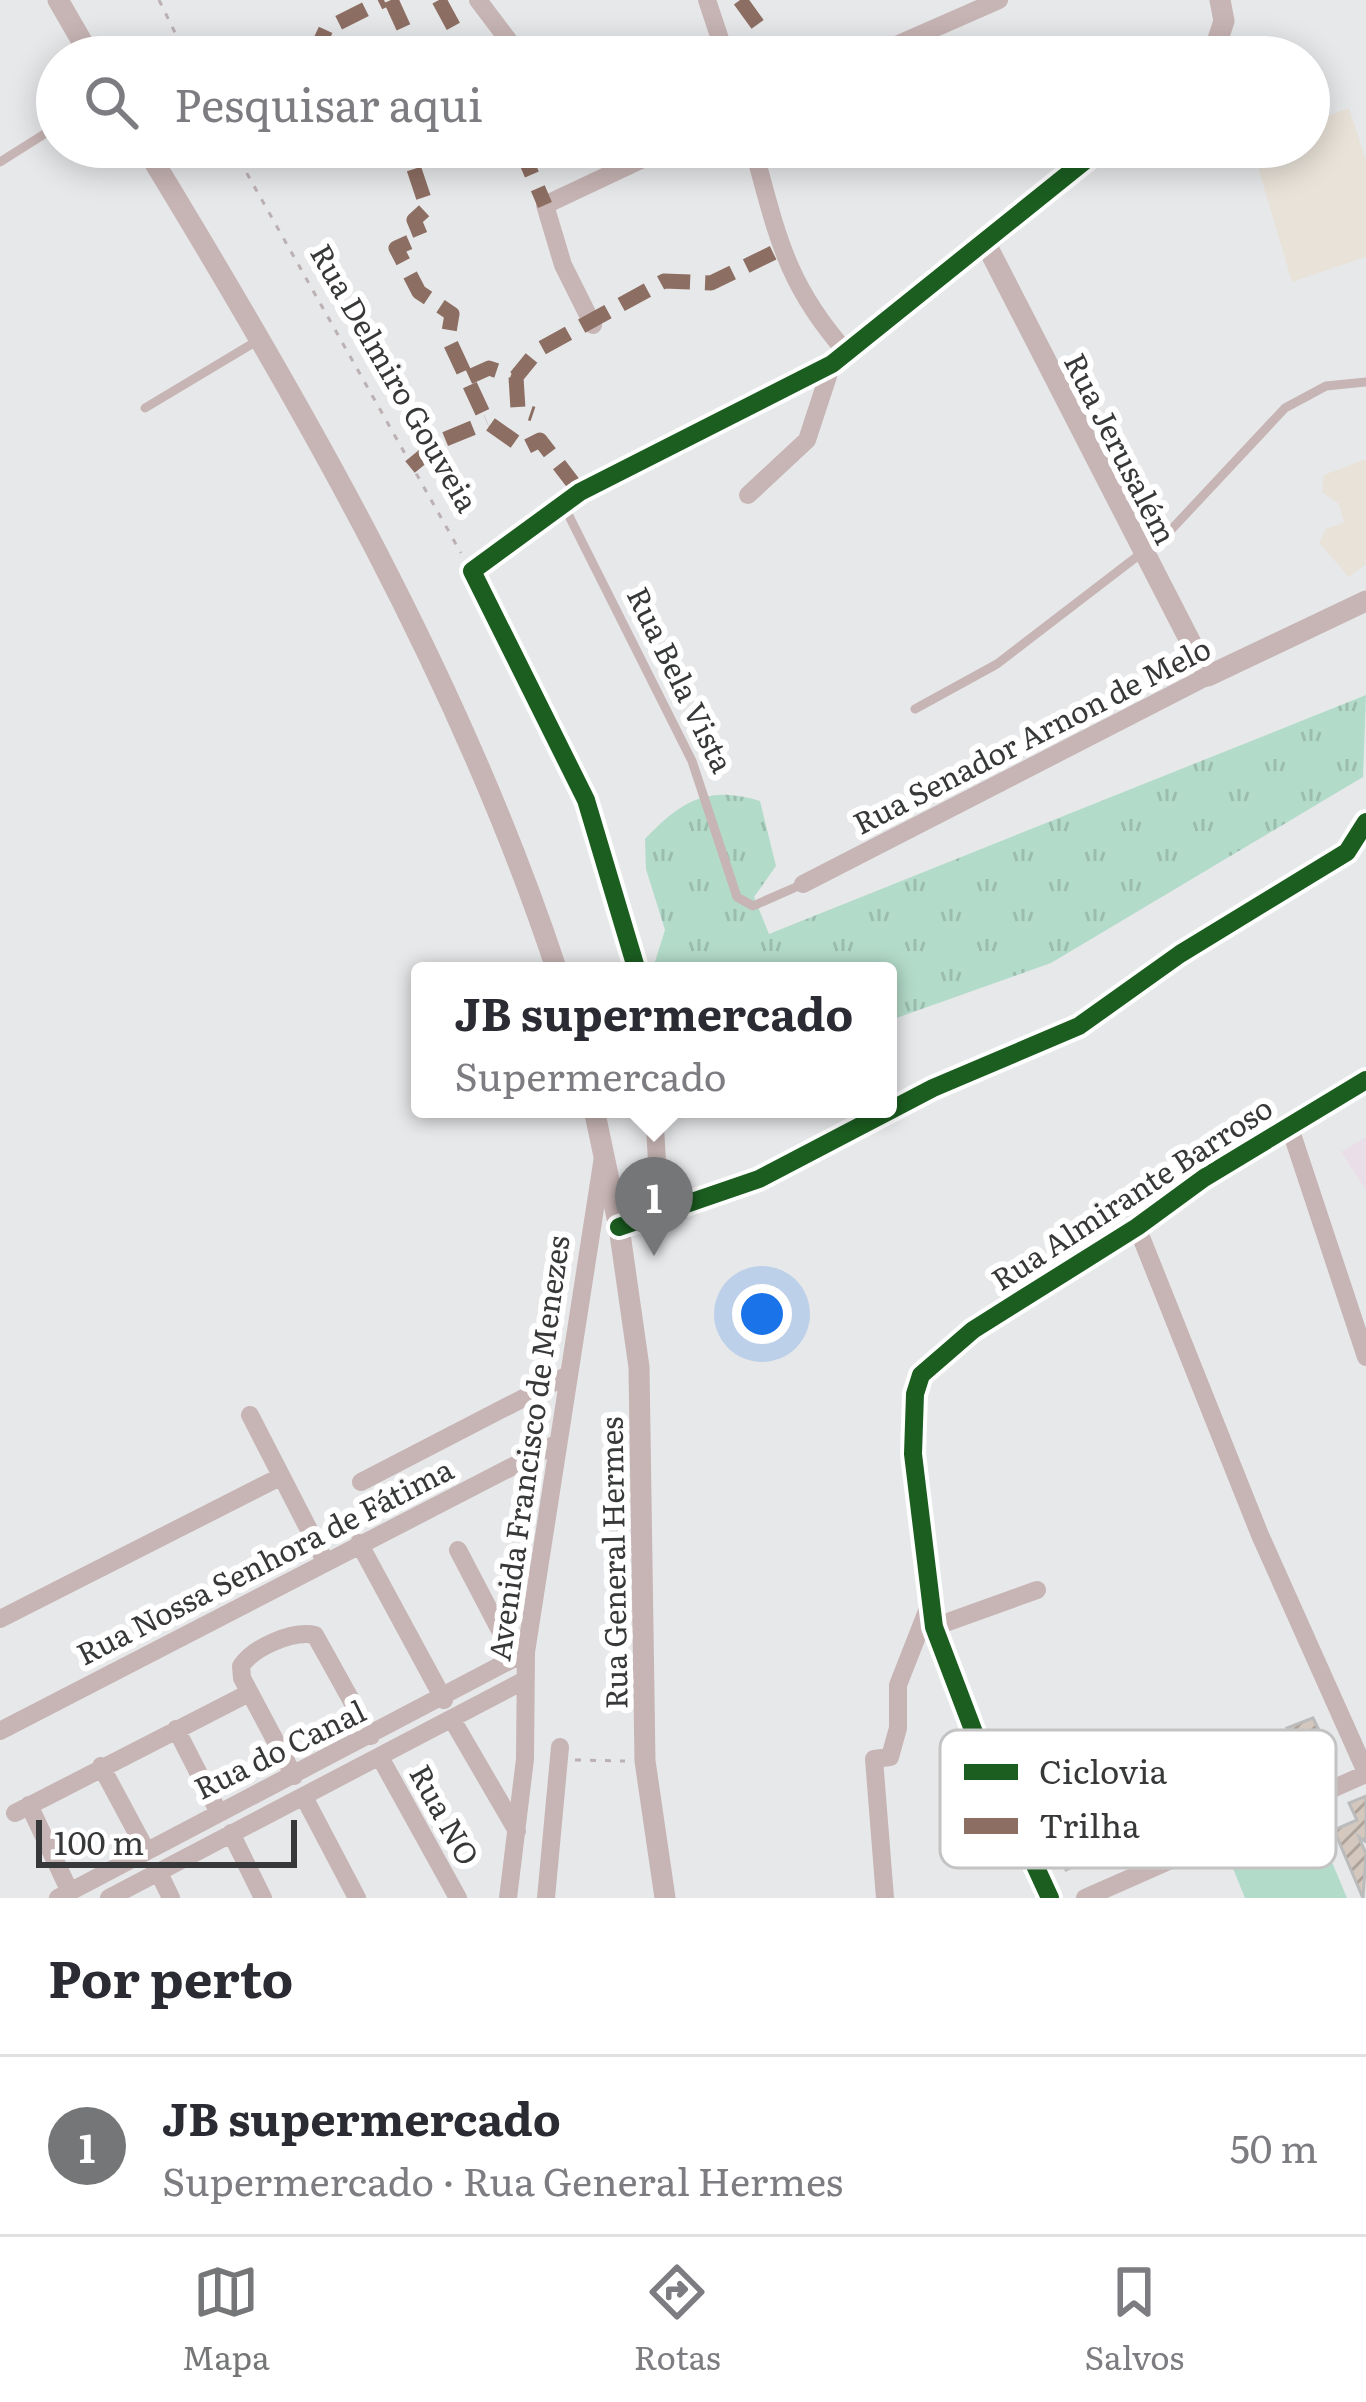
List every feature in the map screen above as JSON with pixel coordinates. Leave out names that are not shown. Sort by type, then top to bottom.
[{"type":"street","points":[[58,0],[79,36]]},
{"type":"street","points":[[478,0],[505,36]]},
{"type":"street","points":[[707,0],[719,36]]},
{"type":"street","points":[[917,36],[999,0]]},
{"type":"street","points":[[1220,0],[1222,36]]},
{"type":"street","points":[[158,168],[260,339],[487,782],[554,962]]},
{"type":"street","points":[[593,325],[563,265],[545,205],[623,168]]},
{"type":"street","points":[[759,168],[792,278],[839,358]]},
{"type":"street","points":[[634,962],[586,800],[472,571],[563,504],[660,448],[839,358],[1077,168]]},
{"type":"street","name":"Rua Jerusalém","points":[[986,244],[1208,676]]},
{"type":"street","points":[[748,495],[807,440],[839,358]]},
{"type":"street","name":"Rua Senador Arnon de Melo","points":[[803,884],[1208,676],[1366,601]]},
{"type":"street","name":"Avenida Francisco de Menezes","points":[[897,1107],[1079,1026],[1213,933],[1347,852],[1366,822]]},
{"type":"street","name":"Rua Almirante Barroso","points":[[929,1606],[913,1415],[921,1376],[992,1318],[1366,1080]]},
{"type":"street","name":"Rua General Hermes","points":[[596,1118],[618,1222],[639,1367],[645,1761],[664,1898]]},
{"type":"street","points":[[654,1118],[660,1215]]},
{"type":"street","name":"Avenida Francisco de Menezes","points":[[590,1222],[660,1215],[775,1172],[877,1118]]},
{"type":"street","points":[[1289,1125],[1366,1357]]},
{"type":"street","name":"Avenida Francisco de Menezes","points":[[508,1898],[527,1730],[521,1656],[603,1157]]},
{"type":"street","points":[[1137,1228],[1260,1535],[1366,1773],[1336,1786]]},
{"type":"street","points":[[361,1482],[568,1376]]},
{"type":"street","points":[[250,1414],[325,1561]]},
{"type":"street","name":"Rua Nossa Senhora de Fátima","points":[[0,1731],[556,1444]]},
{"type":"street","points":[[0,1619],[280,1477]]},
{"type":"street","points":[[359,1544],[444,1700]]},
{"type":"street","points":[[458,1550],[521,1656]]},
{"type":"street","points":[[934,1627],[1037,1590]]},
{"type":"street","points":[[929,1606],[973,1730]]},
{"type":"street","points":[[885,1898],[874,1759],[890,1757],[898,1728],[898,1685],[929,1606]]},
{"type":"street","points":[[294,1776],[240,1673],[251,1654],[308,1633],[321,1640],[371,1736]]},
{"type":"street","name":"Rua do Canal","points":[[64,1895],[218,1810],[444,1700],[521,1656]]},
{"type":"street","name":"Rua do Canal","points":[[109,1898],[524,1682]]},
{"type":"street","points":[[64,1895],[22,1809],[249,1693]]},
{"type":"street","points":[[454,1721],[518,1832]]},
{"type":"street","points":[[176,1729],[218,1810]]},
{"type":"street","points":[[546,1898],[559,1754]]},
{"type":"street","name":"Rua NO","points":[[381,1759],[458,1898]]},
{"type":"street","points":[[101,1766],[146,1850]]},
{"type":"street","points":[[305,1799],[357,1898]]},
{"type":"street","points":[[231,1833],[263,1898]]},
{"type":"street","points":[[1036,1868],[1050,1898]]},
{"type":"street","points":[[1085,1898],[1152,1868]]},
{"type":"street","points":[[158,1871],[171,1898]]},
{"type":"street","points":[[512,1874],[548,1877]]},
{"type":"lane","points":[[0,162],[36,139]]},
{"type":"lane","points":[[145,408],[260,339]]},
{"type":"lane","points":[[915,709],[997,664],[1174,527],[1285,408],[1326,386],[1366,382]]},
{"type":"lane","name":"Rua Bela Vista","points":[[563,504],[692,760],[732,885]]},
{"type":"lane","name":"Rua Senador Arnon de Melo","points":[[732,885],[741,902],[753,906],[803,884]]},
{"type":"path","points":[[159,0],[177,36]]},
{"type":"path","points":[[559,1754],[645,1761]]},
{"type":"shaded area","points":[[1349,108],[1366,160],[1366,257],[1292,282],[1258,168],[1330,168],[1330,115]]},
{"type":"shaded area","points":[[1366,459],[1366,564],[1349,577],[1319,543],[1326,529],[1344,522],[1339,504],[1322,492],[1324,475]]},
{"type":"shaded area","points":[[1366,1137],[1366,1190],[1341,1152]]},
{"type":"green space","points":[[1366,695],[1363,777],[1051,963],[897,1018],[897,962],[655,962],[665,930],[646,869],[645,839],[671,814],[697,799],[725,795],[760,801],[776,866],[754,897],[769,934]]},
{"type":"green space","points":[[1233,1868],[1334,1868],[1347,1898],[1245,1898]]},
{"type":"building","points":[[1313,1718],[1319,1730],[1288,1730]]},
{"type":"building","points":[[1366,1796],[1366,1842],[1359,1837],[1366,1854],[1363,1898],[1336,1835],[1336,1829],[1357,1820],[1349,1803]]},
{"type":"marked path","points":[[323,36],[326,29],[384,0]]},
{"type":"marked path","points":[[391,0],[407,36]]},
{"type":"marked path","points":[[439,0],[459,36]]},
{"type":"marked path","points":[[740,0],[761,29]]},
{"type":"marked path","points":[[529,168],[545,205]]},
{"type":"marked path","points":[[414,169],[427,208],[414,220],[421,237],[396,248],[419,292],[452,314],[448,338],[487,422],[524,448],[540,440],[580,492]]},
{"type":"marked path","points":[[469,377],[489,368],[516,377],[538,350],[664,281],[711,283],[781,249]]},
{"type":"marked path","points":[[516,377],[518,409],[533,414]]},
{"type":"marked path","points":[[410,467],[443,440],[487,422]]},
{"type":"cycle path","points":[[634,962],[586,800],[472,571],[580,492],[832,364],[1076,168]]},
{"type":"cycle path","points":[[897,1107],[1079,1026],[1180,954],[1347,852],[1366,822]]},
{"type":"cycle path","points":[[973,1730],[934,1627],[913,1454],[915,1394],[921,1375],[973,1330],[1137,1227],[1204,1178],[1366,1080]]},
{"type":"cycle path","points":[[619,1227],[759,1179],[876,1118]]},
{"type":"cycle path","points":[[1036,1868],[1050,1898]]},
{"type":"place","name":"JB supermercado","points":[[654,1256]]}]
